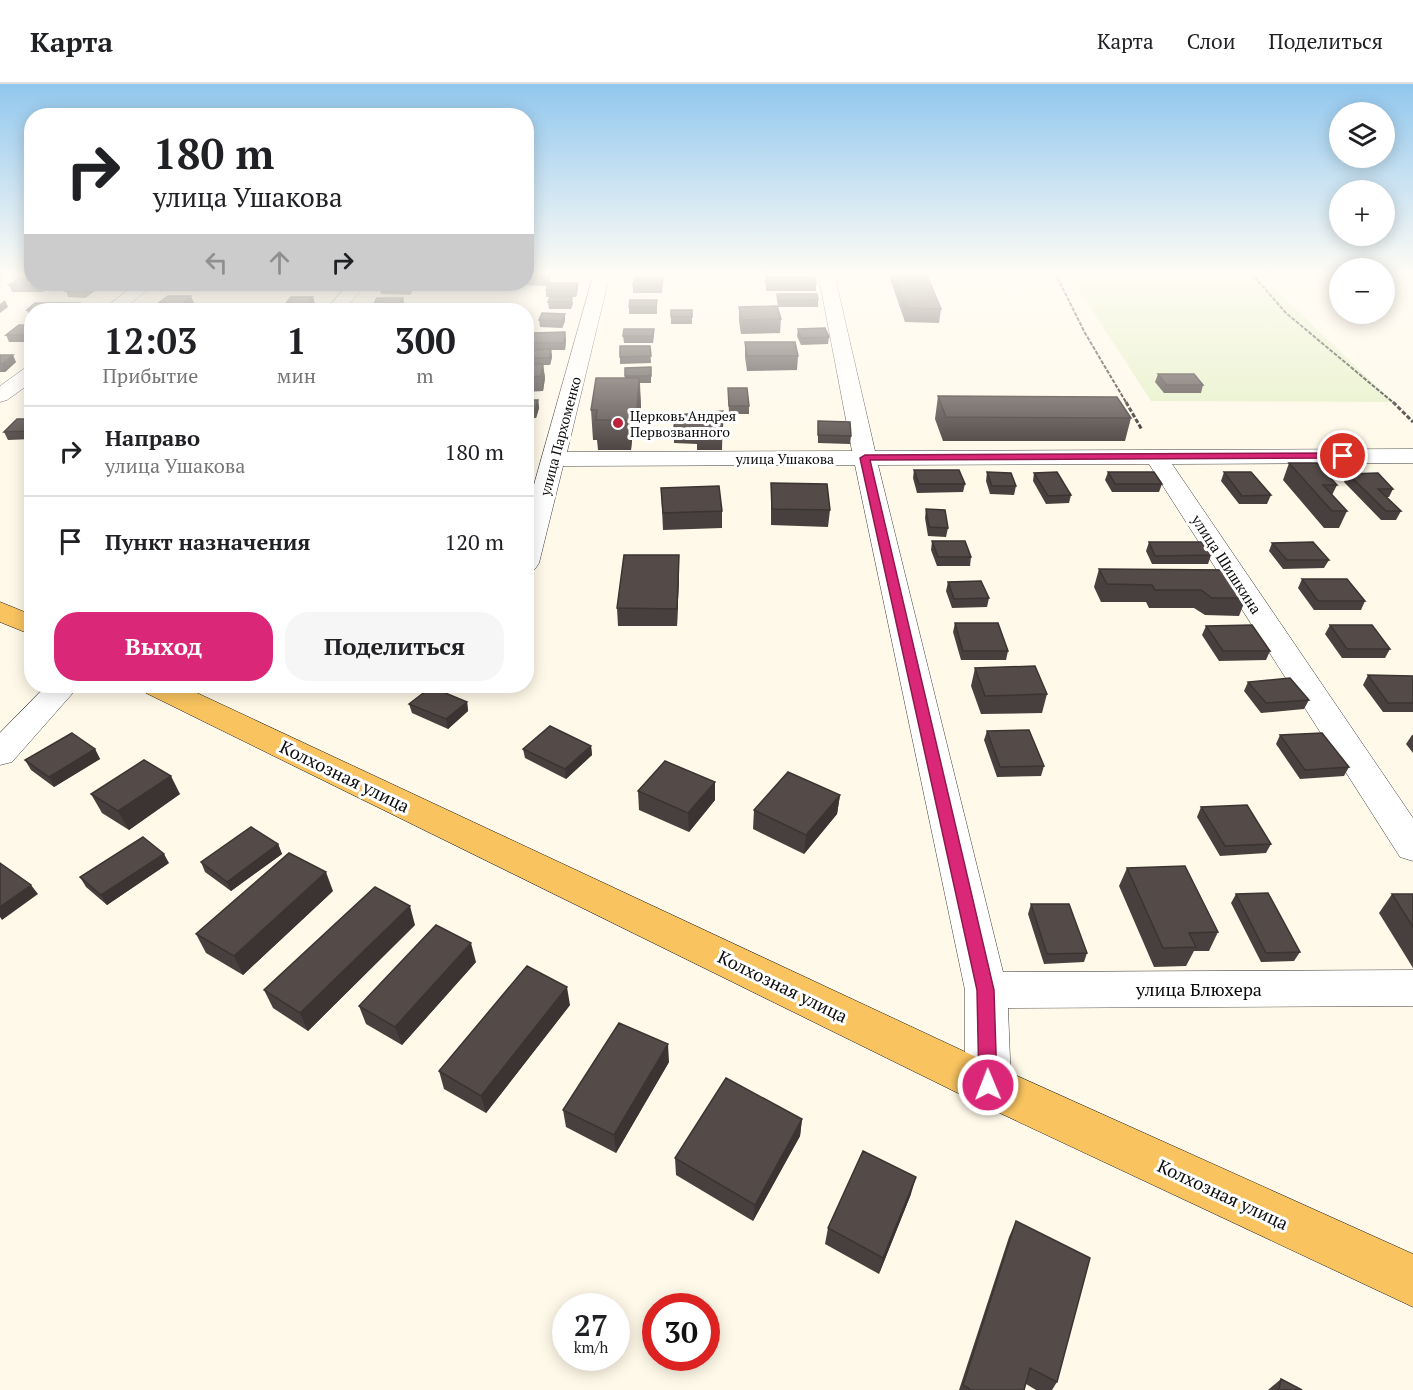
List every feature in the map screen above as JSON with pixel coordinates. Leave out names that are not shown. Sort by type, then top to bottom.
[{"type":"main road","points":[[0,611],[24,622]]},
{"type":"main road","name":"Колхозная улица","points":[[172,693],[988,1085],[1413,1281]]},
{"type":"street","name":"улица Пархоменко","points":[[534,533],[586,334]]},
{"type":"street","points":[[839,334],[986,990],[988,1085]]},
{"type":"street","points":[[0,396],[24,378]]},
{"type":"street","name":"улица Ушакова","points":[[554,459],[1413,456]]},
{"type":"street","name":"улица Шишкина","points":[[1156,457],[1413,847]]},
{"type":"street","points":[[0,754],[57,693]]},
{"type":"street","name":"улица Блюхера","points":[[986,990],[1413,988]]},
{"type":"path","points":[[1084,334],[1120,390],[1156,457]]},
{"type":"path","points":[[1311,334],[1390,399],[1413,422]]},
{"type":"green space","points":[[1108,334],[1322,334],[1393,402],[1151,401]]},
{"type":"building","points":[[534,334],[565,334],[564,343],[534,343]]},
{"type":"building","points":[[623,334],[653,334],[653,336],[623,336]]},
{"type":"building","points":[[800,334],[828,334],[829,337],[801,338]]},
{"type":"building","points":[[745,342],[795,342],[798,356],[747,356]]},
{"type":"building","points":[[620,346],[650,346],[651,356],[620,357]]},
{"type":"building","points":[[551,349],[549,358],[534,358],[534,350]]},
{"type":"building","points":[[0,355],[13,355],[0,364]]},
{"type":"building","points":[[534,364],[543,364],[541,376],[534,376]]},
{"type":"building","points":[[651,367],[651,376],[625,376],[625,368]]},
{"type":"building","points":[[1158,374],[1194,374],[1203,385],[1166,385]]},
{"type":"building","points":[[596,378],[639,378],[637,410],[630,410],[629,420],[596,420],[597,410],[591,410]]},
{"type":"building","points":[[728,388],[747,388],[749,406],[729,406]]},
{"type":"building","points":[[938,396],[1117,397],[1131,418],[946,417]]},
{"type":"building","points":[[534,400],[538,400],[535,410]]},
{"type":"building","points":[[723,411],[722,434],[697,434],[697,428],[674,427],[676,415]]},
{"type":"building","points":[[17,419],[24,419],[24,431],[4,432]]},
{"type":"building","points":[[818,421],[850,422],[851,436],[818,435]]},
{"type":"building","points":[[1289,463],[1317,463],[1337,485],[1323,485],[1347,511],[1332,511]]},
{"type":"building","points":[[914,470],[959,470],[965,484],[919,484]]},
{"type":"building","points":[[987,472],[1011,473],[1016,486],[992,486]]},
{"type":"building","points":[[1057,472],[1071,495],[1048,496],[1034,473]]},
{"type":"building","points":[[1108,472],[1154,472],[1162,484],[1115,484]]},
{"type":"building","points":[[1224,472],[1251,472],[1271,495],[1242,496]]},
{"type":"building","points":[[1378,473],[1393,489],[1378,489],[1401,511],[1386,511],[1348,474]]},
{"type":"building","points":[[771,483],[827,484],[830,510],[772,509]]},
{"type":"building","points":[[719,486],[722,511],[663,513],[661,488]]},
{"type":"building","points":[[926,509],[945,510],[948,528],[929,527]]},
{"type":"building","points":[[932,541],[965,541],[971,557],[938,557]]},
{"type":"building","points":[[1149,542],[1202,542],[1211,555],[1155,556]]},
{"type":"building","points":[[1313,542],[1329,560],[1287,560],[1272,543]]},
{"type":"building","points":[[624,555],[679,555],[677,609],[617,608]]},
{"type":"building","points":[[1099,569],[1229,570],[1246,598],[1212,598],[1201,590],[1155,590],[1152,585],[1107,584]]},
{"type":"building","points":[[1302,579],[1347,579],[1365,601],[1318,601]]},
{"type":"building","points":[[981,581],[989,598],[954,599],[948,582]]},
{"type":"building","points":[[955,623],[998,623],[1008,651],[963,651]]},
{"type":"building","points":[[1252,625],[1270,651],[1223,651],[1206,626]]},
{"type":"building","points":[[1330,625],[1372,625],[1390,649],[1347,649]]},
{"type":"building","points":[[1035,666],[1047,694],[985,696],[975,668]]},
{"type":"building","points":[[1368,675],[1413,676],[1413,703],[1388,703]]},
{"type":"building","points":[[1290,678],[1309,700],[1266,703],[1248,682]]},
{"type":"building","points":[[423,693],[445,693],[467,702],[446,719],[409,704]]},
{"type":"building","points":[[550,726],[591,746],[565,769],[523,749]]},
{"type":"building","points":[[1029,730],[1044,766],[1000,767],[987,731]]},
{"type":"building","points":[[72,733],[95,749],[49,777],[25,760]]},
{"type":"building","points":[[1322,733],[1349,767],[1305,770],[1280,735]]},
{"type":"building","points":[[144,760],[171,776],[118,811],[91,794]]},
{"type":"building","points":[[665,761],[715,782],[688,813],[638,791]]},
{"type":"building","points":[[788,772],[840,795],[806,835],[754,810]]},
{"type":"building","points":[[1247,805],[1271,844],[1225,846],[1201,807]]},
{"type":"building","points":[[251,827],[278,844],[227,882],[201,862]]},
{"type":"building","points":[[143,837],[164,854],[101,895],[80,877]]},
{"type":"building","points":[[289,853],[326,872],[234,956],[196,934]]},
{"type":"building","points":[[0,863],[31,885],[0,907]]},
{"type":"building","points":[[1185,866],[1218,932],[1189,933],[1196,947],[1163,948],[1127,868]]},
{"type":"building","points":[[375,887],[410,906],[300,1013],[264,990]]},
{"type":"building","points":[[1268,893],[1300,952],[1266,953],[1236,894]]},
{"type":"building","points":[[1392,894],[1413,894],[1413,927]]},
{"type":"building","points":[[1031,904],[1069,904],[1087,953],[1047,954]]},
{"type":"building","points":[[436,925],[471,943],[395,1027],[359,1006]]},
{"type":"building","points":[[527,966],[567,987],[481,1096],[439,1071]]},
{"type":"building","points":[[619,1023],[668,1044],[614,1135],[563,1110]]},
{"type":"building","points":[[726,1078],[802,1119],[755,1205],[675,1158]]},
{"type":"building","points":[[863,1151],[916,1177],[883,1258],[828,1228]]},
{"type":"building","points":[[1016,1221],[1090,1258],[1057,1382],[1030,1368],[1024,1390],[971,1390],[963,1385]]},
{"type":"building","points":[[1281,1379],[1302,1390],[1279,1390]]},
{"type":"place","name":"Церковь Андрея Первозванного","points":[[618,423]]},
{"type":"route","points":[[988,1085],[986,990],[865,458],[1343,456]]}]
